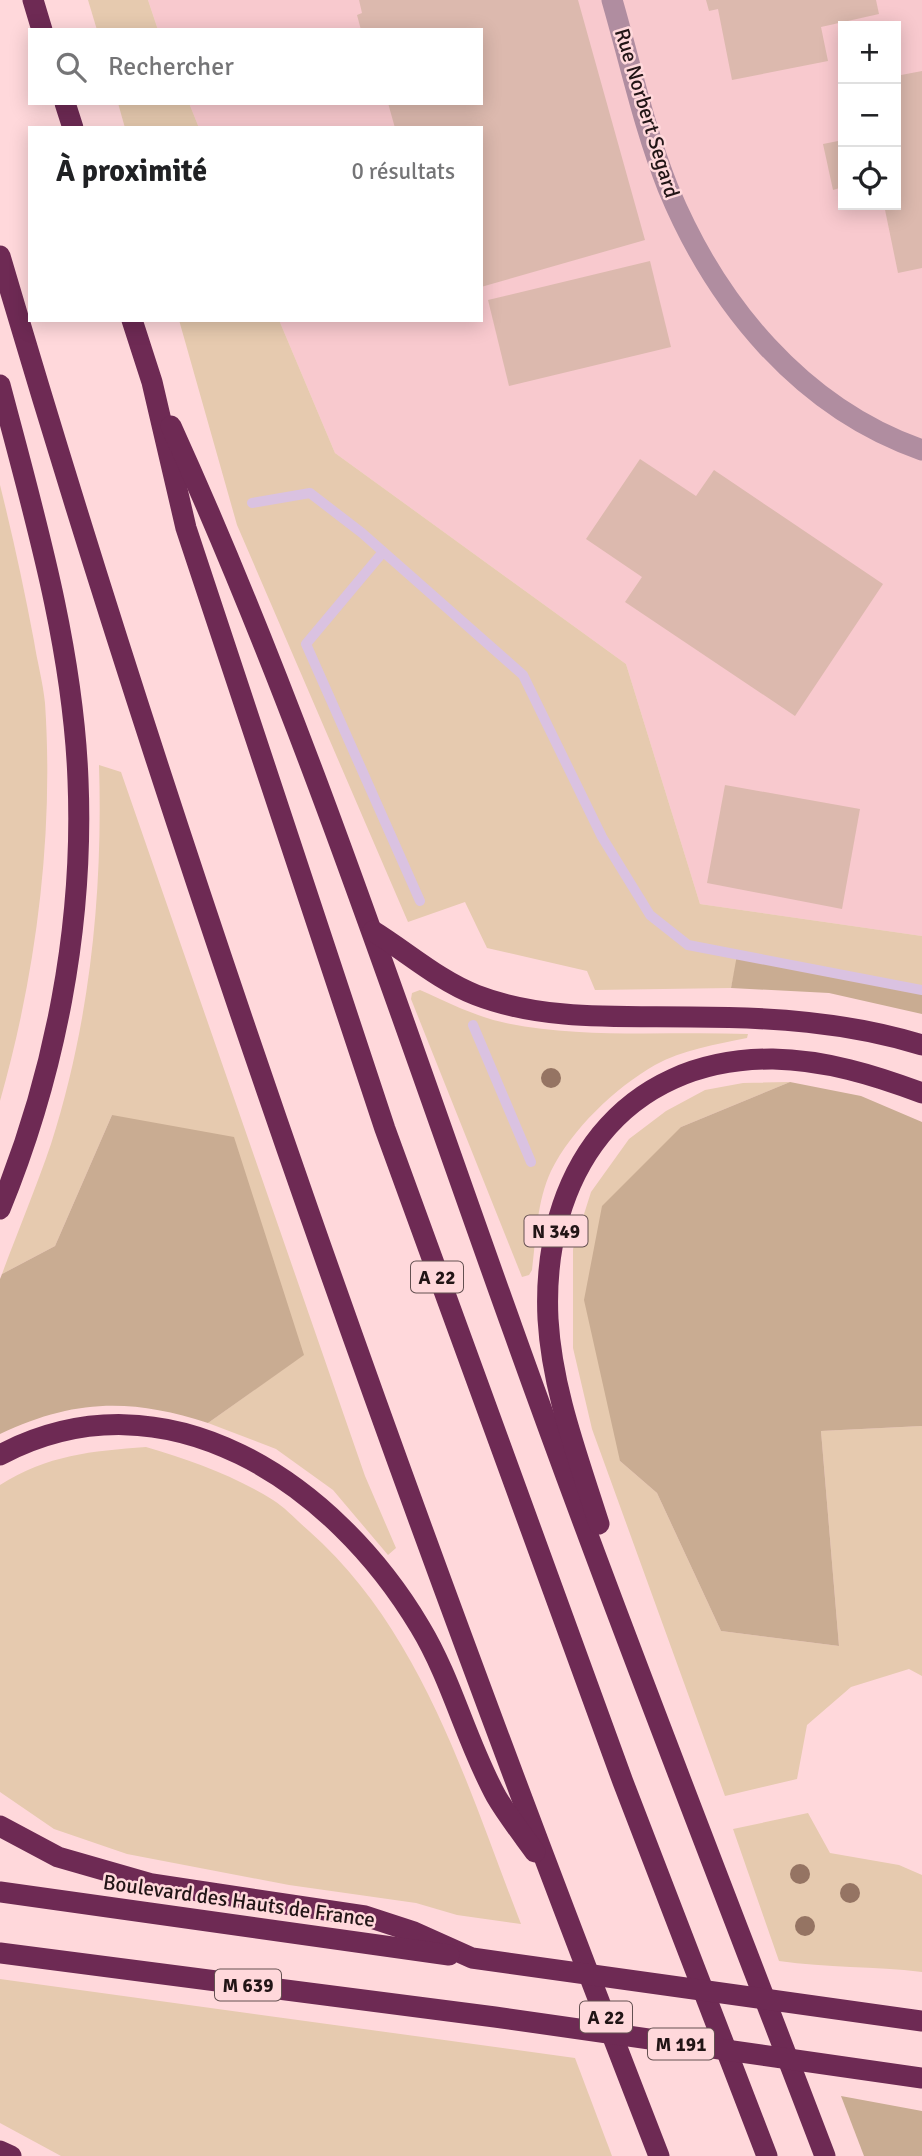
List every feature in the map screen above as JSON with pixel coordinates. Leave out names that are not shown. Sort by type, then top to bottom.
[{"type":"highway","points":[[33,0],[41,28]]},
{"type":"highway","points":[[66,105],[72,126]]},
{"type":"highway","name":"A 22","points":[[0,256],[62,468],[189,858],[346,1316],[553,1878],[659,2156]]},
{"type":"highway","name":"A 22","points":[[133,322],[152,382],[186,528],[384,1129],[618,1769],[767,2156]]},
{"type":"highway","points":[[152,382],[229,552],[373,931],[516,1340],[825,2156]]},
{"type":"highway","points":[[0,386],[52,596],[66,669],[78,779],[77,858],[64,985],[33,1121],[0,1209]]},
{"type":"highway","points":[[373,931],[440,978],[476,995],[516,1006],[560,1014],[771,1018],[837,1024],[922,1045]]},
{"type":"highway","name":"N 349","points":[[641,1674],[618,1583],[554,1371],[548,1318],[550,1262],[558,1218],[572,1181],[586,1153],[610,1122],[643,1095],[691,1072],[735,1061],[774,1059],[820,1063],[874,1075],[922,1093]]},
{"type":"highway","points":[[0,1455],[22,1443],[71,1429],[149,1427],[224,1446],[250,1457],[297,1487],[362,1549],[403,1600],[445,1675],[497,1797],[553,1878]]},
{"type":"highway","points":[[0,1826],[58,1857],[152,1884],[365,1916],[414,1932],[472,1958]]},
{"type":"highway","name":"Boulevard des Hauts de France","points":[[0,1892],[843,2009]]},
{"type":"highway","name":"M 639","points":[[0,1953],[495,2017]]},
{"type":"highway","points":[[843,2009],[922,2010]]},
{"type":"highway","points":[[843,2009],[922,2021]]},
{"type":"highway","name":"M 191","points":[[495,2017],[922,2078]]},
{"type":"highway","points":[[866,2070],[922,2084]]},
{"type":"highway","points":[[0,2151],[11,2156]]},
{"type":"street","name":"Rue Norbert Segard","points":[[612,0],[668,187],[696,249],[715,279],[753,331],[800,380],[859,422],[922,450]]},
{"type":"shaded area","points":[[88,0],[148,0],[157,28],[96,28]]},
{"type":"shaded area","points":[[148,0],[922,0],[922,936],[700,904],[626,664],[335,453],[280,322],[483,322],[483,126],[198,126],[190,105],[483,105],[483,28],[157,28]]},
{"type":"shaded area","points":[[119,105],[190,105],[198,126],[124,126]]},
{"type":"shaded area","points":[[180,322],[280,322],[335,453],[626,664],[700,904],[922,936],[922,990],[738,955],[731,988],[595,990],[587,971],[487,948],[465,902],[408,922],[237,525]]},
{"type":"shaded area","points":[[0,485],[43,687],[47,803],[32,954],[13,1053],[0,1101]]},
{"type":"shaded area","points":[[99,765],[121,772],[365,1476],[396,1548],[388,1555],[333,1490],[276,1449],[208,1423],[303,1355],[112,1115],[55,1246],[2,1274],[51,1144],[76,1051],[96,909]]},
{"type":"shaded area","points":[[737,955],[922,990],[922,1014],[829,993],[731,988]]},
{"type":"shaded area","points":[[420,990],[484,1017],[536,1028],[596,1033],[748,1034],[747,1038],[688,1051],[655,1065],[625,1085],[596,1111],[570,1140],[551,1171],[538,1219],[532,1270],[529,1275],[522,1277],[411,999],[412,993]]},
{"type":"shaded area","points":[[790,1082],[681,1127],[620,1461],[657,1493],[721,1631],[839,1646],[821,1431],[922,1426],[922,1676],[909,1669],[851,1687],[807,1725],[797,1779],[725,1796],[592,1429],[573,1348],[573,1249],[591,1192],[629,1139],[666,1111],[705,1090],[743,1083]]},
{"type":"shaded area","points":[[790,1082],[861,1096],[922,1122],[922,1426],[821,1431],[839,1646],[721,1631],[657,1493],[620,1461],[584,1300],[602,1206],[681,1127]]},
{"type":"shaded area","points":[[112,1115],[234,1137],[304,1355],[208,1423],[153,1409],[103,1406],[53,1414],[0,1434],[0,1279],[2,1274],[55,1246]]},
{"type":"shaded area","points":[[146,1447],[211,1469],[273,1500],[349,1571],[383,1616],[412,1663],[438,1714],[521,1924],[457,1915],[416,1903],[289,1885],[127,1854],[54,1829],[0,1792],[0,1485],[35,1467],[70,1456]]},
{"type":"shaded area","points":[[808,1813],[830,1853],[899,1865],[922,1875],[922,1972],[779,1961],[733,1829]]},
{"type":"shaded area","points":[[0,1979],[575,2058],[612,2156],[61,2156],[0,2123]]},
{"type":"shaded area","points":[[841,2096],[922,2111],[922,2156],[864,2156]]},
{"type":"building","points":[[359,0],[578,0],[645,240],[483,286],[483,126],[394,126],[389,105],[483,105],[483,28],[360,28],[357,15],[362,13]]},
{"type":"building","points":[[706,0],[876,0],[879,14],[838,21],[821,27],[828,61],[732,80],[718,9],[709,11]]},
{"type":"building","points":[[922,71],[922,268],[898,273],[885,210],[901,210],[901,75]]},
{"type":"building","points":[[838,141],[838,188],[833,190],[823,144]]},
{"type":"building","points":[[650,261],[671,347],[509,386],[488,300]]},
{"type":"building","points":[[640,459],[696,496],[714,470],[883,584],[795,716],[625,602],[642,577],[586,539]]},
{"type":"building","points":[[725,785],[860,809],[842,909],[707,883]]},
{"type":"waterway","points":[[252,503],[310,493],[362,533],[523,675],[602,837],[650,915],[688,945],[922,990]]},
{"type":"waterway","points":[[383,552],[306,644],[420,901]]},
{"type":"waterway","points":[[473,1025],[531,1162]]}]
